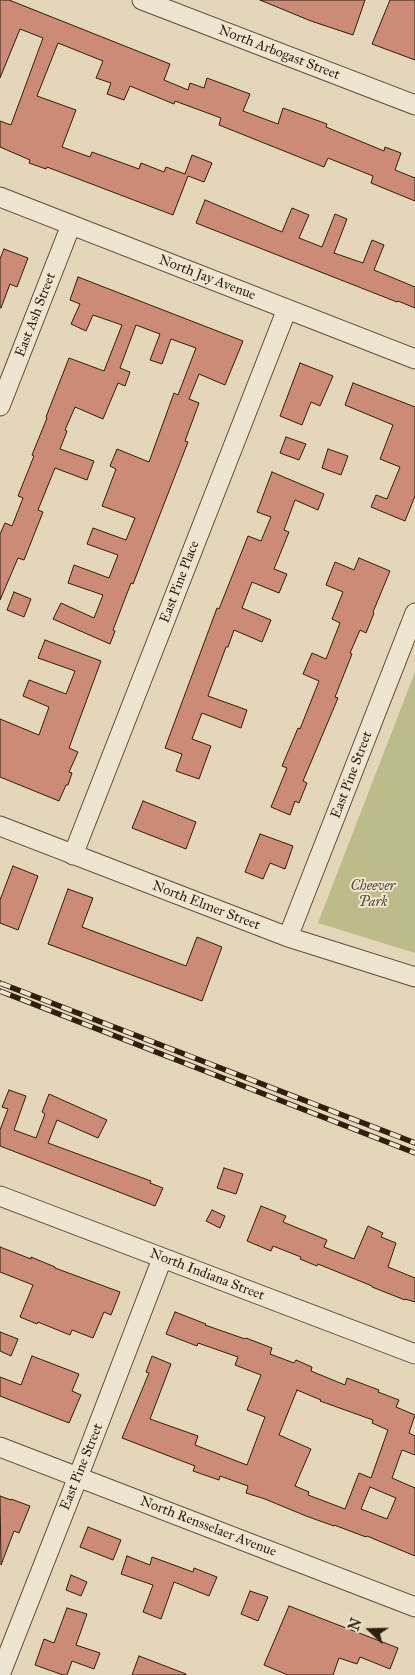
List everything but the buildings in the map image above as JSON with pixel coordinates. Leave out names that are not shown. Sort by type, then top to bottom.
[{"type":"street","name":"North Arbogast Street","points":[[142,0],[415,105]]},
{"type":"street","name":"North Jay Avenue","points":[[0,197],[415,359]]},
{"type":"street","name":"East Ash Street","points":[[0,406],[71,225]]},
{"type":"street","name":"East Pine Place","points":[[73,855],[287,309]]},
{"type":"street","name":"East Pine Street","points":[[288,937],[415,613]]},
{"type":"street","name":"North Elmer Street","points":[[0,826],[288,937],[415,977]]},
{"type":"street","name":"North Indiana Street","points":[[0,1196],[415,1354]]},
{"type":"street","name":"East Pine Street","points":[[0,1675],[162,1258]]},
{"type":"street","name":"North Rensselaer Avenue","points":[[0,1447],[415,1607]]},
{"type":"green space","name":"Cheever Park","points":[[415,672],[415,953],[318,923]]},
{"type":"railway","points":[[0,983],[415,1143]]},
{"type":"railway","points":[[0,991],[415,1153]]}]
